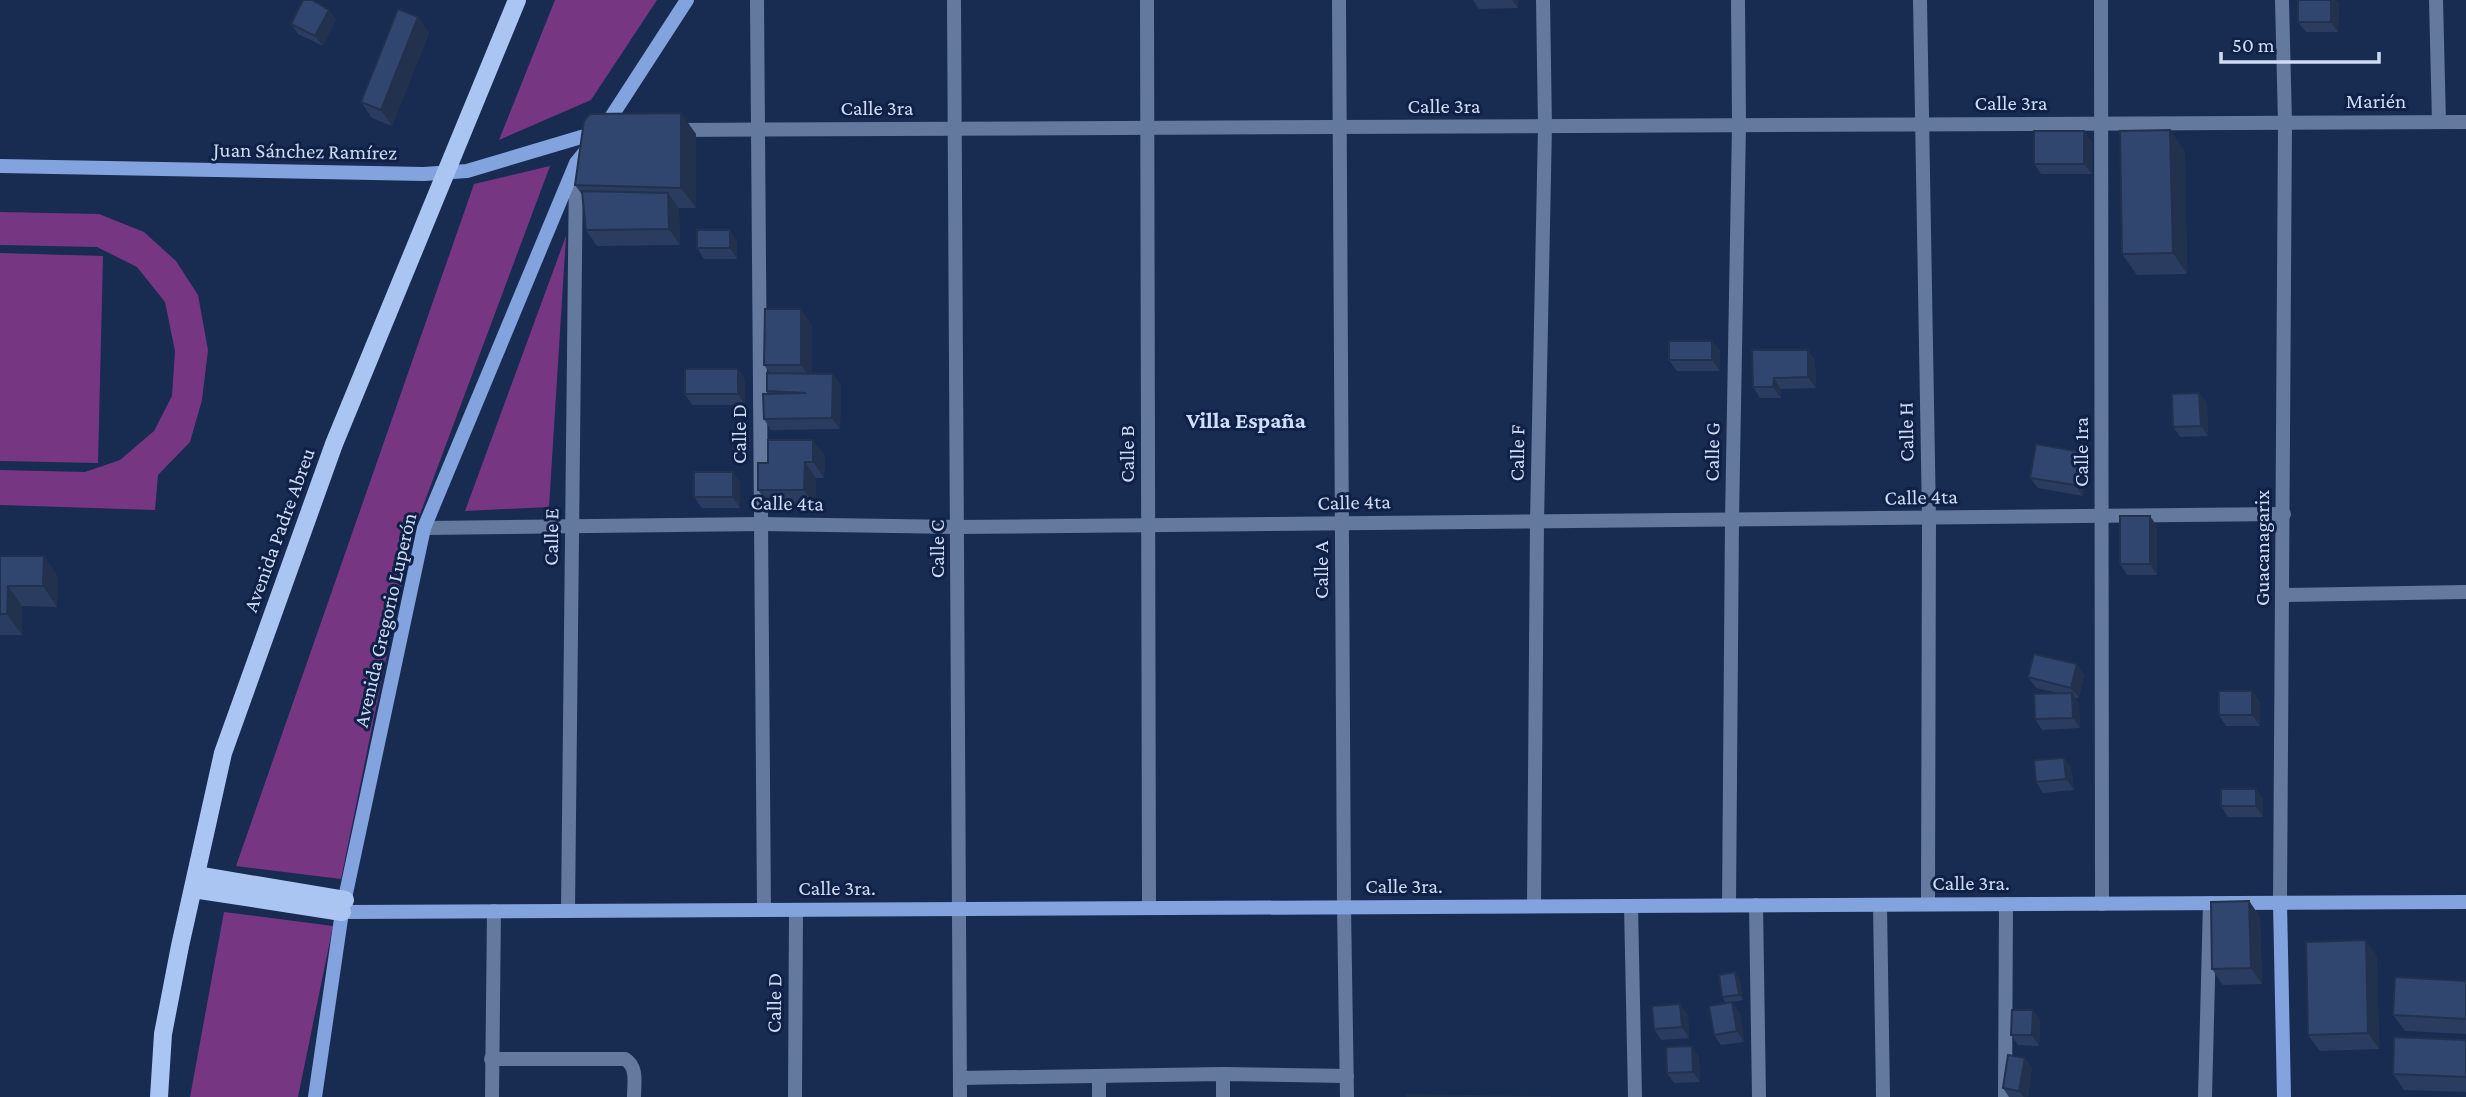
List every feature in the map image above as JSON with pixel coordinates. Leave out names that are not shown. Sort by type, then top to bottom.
[{"type":"main road","name":"Avenida Padre Abreu","points":[[159,1097],[163,1034],[223,753],[334,444],[517,0]]},
{"type":"main road","name":"Avenida Gregorio Luperón","points":[[315,1097],[344,906],[424,528],[576,163],[609,130],[687,0]]},
{"type":"main road","name":"Juan Sánchez Ramírez","points":[[0,166],[424,174],[467,172],[609,130]]},
{"type":"main road","points":[[194,882],[344,906]]},
{"type":"main road","name":"Calle 3ra.","points":[[344,906],[568,911],[2466,902]]},
{"type":"main road","name":"Guacanagarix","points":[[2280,903],[2284,1097]]},
{"type":"street","name":"Calle D","points":[[757,0],[764,910]]},
{"type":"street","name":"Calle C","points":[[954,0],[960,1097]]},
{"type":"street","name":"Calle B","points":[[1147,0],[1149,908]]},
{"type":"street","name":"Calle A","points":[[1339,0],[1347,1097]]},
{"type":"street","name":"Calle F","points":[[1534,906],[1537,522],[1545,126],[1543,0]]},
{"type":"street","name":"Calle G","points":[[1729,905],[1732,520],[1740,125],[1738,0]]},
{"type":"street","name":"Calle H","points":[[1920,0],[1929,518],[1928,904]]},
{"type":"street","name":"Calle 1ra","points":[[2101,0],[2102,904]]},
{"type":"street","name":"Guacanagarix","points":[[2280,903],[2285,122],[2282,0]]},
{"type":"street","points":[[2436,0],[2439,121]]},
{"type":"street","name":"Calle 3ra","points":[[654,130],[2285,122]]},
{"type":"street","name":"Marién","points":[[2285,122],[2466,122]]},
{"type":"street","name":"Calle E","points":[[568,911],[576,163]]},
{"type":"street","name":"Calle 4ta","points":[[424,528],[761,524],[958,527],[2284,514]]},
{"type":"street","points":[[2283,595],[2466,592]]},
{"type":"street","points":[[2205,1097],[2210,903]]},
{"type":"street","points":[[2005,1097],[2006,904]]},
{"type":"street","points":[[1756,905],[1759,1097]]},
{"type":"street","points":[[1880,905],[1883,1097]]},
{"type":"street","points":[[1631,906],[1635,1097]]},
{"type":"street","name":"Calle D","points":[[795,1097],[796,910]]},
{"type":"street","points":[[492,1097],[494,911]]},
{"type":"street","points":[[491,1059],[625,1059],[631,1063],[634,1070],[634,1097]]},
{"type":"street","points":[[1223,1074],[1223,1097]]},
{"type":"street","points":[[960,1078],[1223,1074],[1348,1076]]},
{"type":"street","points":[[1099,1076],[1099,1097]]},
{"type":"shaded area","points":[[555,0],[657,0],[591,100],[499,140]]},
{"type":"shaded area","points":[[550,166],[410,541],[341,879],[236,866],[474,184]]},
{"type":"shaded area","points":[[0,212],[99,214],[144,232],[176,261],[198,295],[208,350],[202,400],[190,442],[158,475],[155,510],[0,505],[0,470],[85,472],[120,460],[154,431],[172,396],[175,351],[165,302],[137,267],[97,247],[0,245]]},
{"type":"shaded area","points":[[566,236],[549,507],[465,511]]},
{"type":"shaded area","points":[[0,253],[103,256],[98,463],[0,461]]},
{"type":"shaded area","points":[[224,912],[333,926],[298,1097],[190,1097]]},
{"type":"building","points":[[303,0],[312,0],[329,10],[315,36],[291,24]]},
{"type":"building","points":[[2298,0],[2331,0],[2331,22],[2298,22]]},
{"type":"building","points":[[398,9],[418,17],[381,110],[361,102]]},
{"type":"building","points":[[681,113],[681,188],[575,185],[584,121],[590,114]]},
{"type":"building","points":[[2170,130],[2173,253],[2122,254],[2120,131]]},
{"type":"building","points":[[2034,131],[2084,131],[2084,164],[2034,164]]},
{"type":"building","points":[[582,191],[668,193],[669,229],[586,230]]},
{"type":"building","points":[[697,230],[730,230],[730,248],[697,248]]},
{"type":"building","points":[[765,309],[801,309],[801,365],[764,365]]},
{"type":"building","points":[[1669,341],[1712,341],[1712,360],[1669,360]]},
{"type":"building","points":[[1752,350],[1808,350],[1808,377],[1774,378],[1773,387],[1753,387]]},
{"type":"building","points":[[685,369],[738,369],[738,394],[685,394]]},
{"type":"building","points":[[767,373],[833,374],[832,418],[764,419],[763,394],[806,393],[767,391]]},
{"type":"building","points":[[2199,393],[2201,426],[2173,427],[2172,394]]},
{"type":"building","points":[[768,440],[813,440],[813,462],[805,462],[804,490],[758,490],[758,463],[768,463]]},
{"type":"building","points":[[2036,444],[2081,452],[2075,485],[2030,478]]},
{"type":"building","points":[[694,472],[733,472],[733,497],[694,497]]},
{"type":"building","points":[[2120,516],[2150,516],[2150,564],[2120,564]]},
{"type":"building","points":[[0,556],[44,556],[43,586],[8,586],[7,614],[0,614]]},
{"type":"building","points":[[2034,654],[2077,664],[2071,688],[2028,677]]},
{"type":"building","points":[[2219,691],[2252,691],[2252,715],[2219,715]]},
{"type":"building","points":[[2072,693],[2073,718],[2035,719],[2034,694]]},
{"type":"building","points":[[2064,758],[2066,779],[2036,782],[2034,760]]},
{"type":"building","points":[[2221,789],[2256,789],[2256,806],[2221,806]]},
{"type":"building","points":[[2249,901],[2251,968],[2212,969],[2211,902]]},
{"type":"building","points":[[2366,940],[2368,1033],[2308,1035],[2306,942]]},
{"type":"building","points":[[1735,972],[1739,995],[1722,997],[1719,975]]},
{"type":"building","points":[[2395,977],[2466,981],[2466,1019],[2393,1015]]},
{"type":"building","points":[[1732,1002],[1737,1031],[1714,1035],[1709,1006]]},
{"type":"building","points":[[1680,1004],[1682,1027],[1654,1029],[1652,1006]]},
{"type":"building","points":[[2012,1010],[2033,1010],[2032,1035],[2011,1035]]},
{"type":"building","points":[[2394,1037],[2466,1040],[2466,1077],[2393,1074]]},
{"type":"building","points":[[1692,1046],[1693,1072],[1667,1073],[1666,1047]]},
{"type":"building","points":[[2008,1055],[2025,1058],[2019,1091],[2003,1088]]},
{"type":"building","points":[[1407,1095],[1551,1097],[1407,1097]]},
{"type":"district","name":"Villa España","points":[[1246,420]]}]
